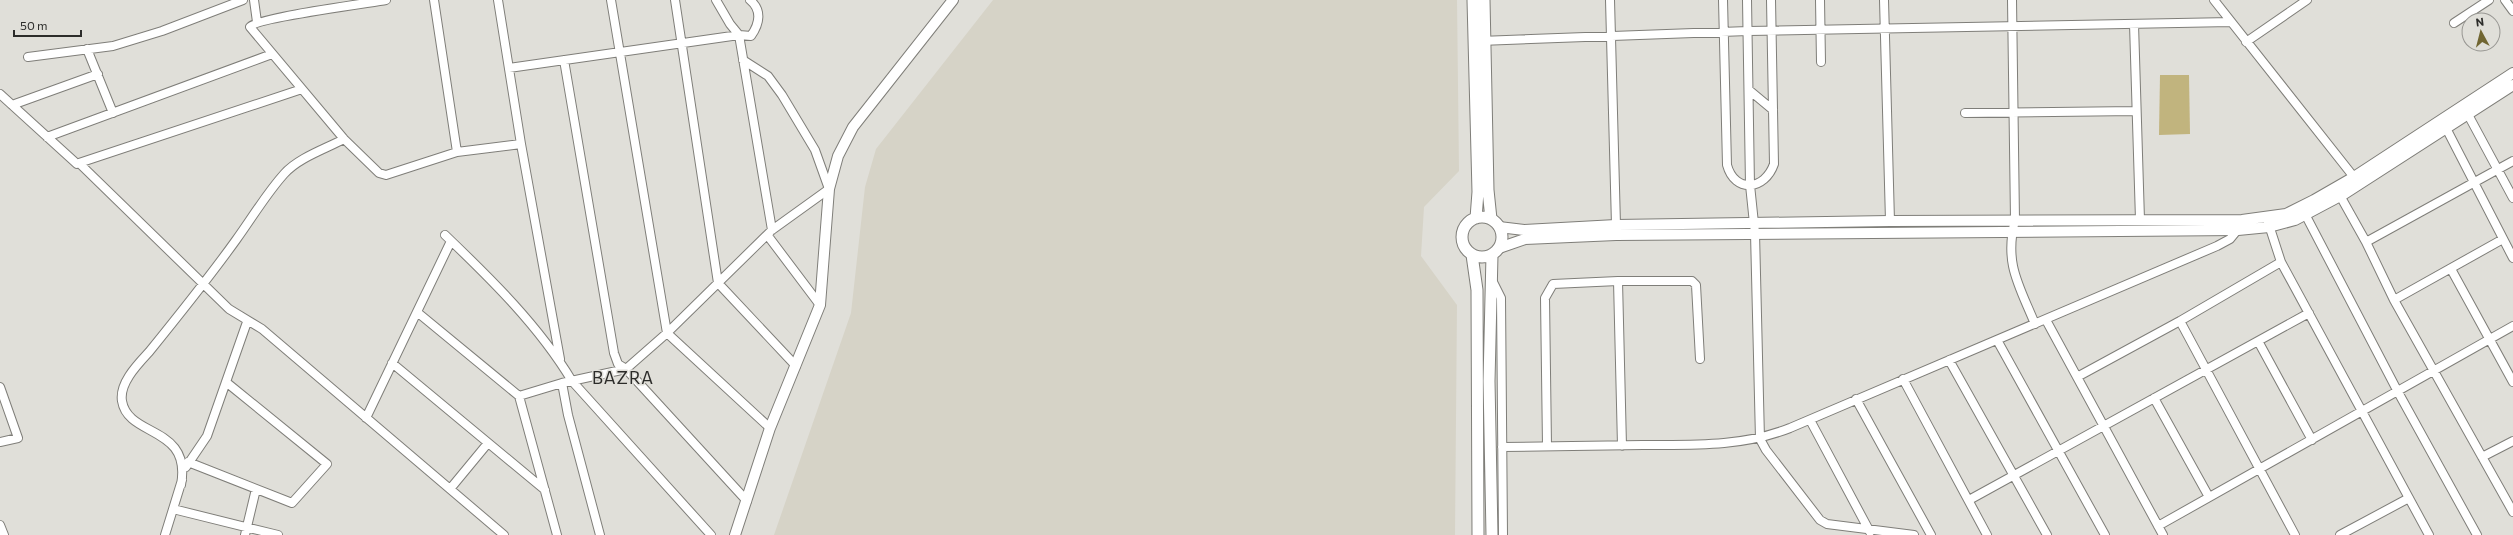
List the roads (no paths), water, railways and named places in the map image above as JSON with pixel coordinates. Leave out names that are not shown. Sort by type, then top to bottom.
[{"type":"main road","points":[[1473,0],[1478,192],[1476,218]]},
{"type":"main road","points":[[1484,0],[1488,190],[1491,219],[1499,228],[1502,238],[1496,251],[1490,276],[1492,535]]},
{"type":"main road","points":[[1491,219],[1476,218],[1467,224],[1462,234],[1463,245],[1472,255],[1482,258],[1496,251]]},
{"type":"main road","points":[[1472,255],[1477,290],[1478,535]]},
{"type":"street","points":[[28,57],[113,46],[162,31],[243,0]]},
{"type":"street","points":[[254,0],[257,22]]},
{"type":"street","points":[[386,0],[257,22],[250,27],[344,139],[379,173],[386,176],[457,152],[521,144]]},
{"type":"street","points":[[434,0],[457,152]]},
{"type":"street","points":[[498,0],[521,144],[560,360]]},
{"type":"street","points":[[611,0],[618,53],[667,333],[770,428]]},
{"type":"street","points":[[674,0],[718,283],[796,366]]},
{"type":"street","points":[[716,0],[739,35],[770,233],[820,304]]},
{"type":"street","points":[[509,68],[739,35],[751,36],[758,20],[757,6],[750,0]]},
{"type":"street","points":[[735,535],[770,428],[820,304],[829,189],[838,156],[853,127],[952,0]]},
{"type":"street","points":[[1610,0],[1616,225]]},
{"type":"street","points":[[1723,0],[1727,165],[1729,172],[1739,183],[1750,186],[1766,179],[1774,164],[1771,0]]},
{"type":"street","points":[[1747,0],[1750,186],[1755,228],[1760,439],[1785,475],[1820,520],[1827,524],[1870,532],[1914,535]]},
{"type":"street","points":[[1820,0],[1821,62]]},
{"type":"street","points":[[1884,0],[1890,221]]},
{"type":"street","points":[[2012,0],[2015,220],[2010,245],[2012,264],[2035,324]]},
{"type":"street","points":[[2214,0],[2357,180]]},
{"type":"street","points":[[2246,42],[2307,0]]},
{"type":"street","points":[[2454,23],[2489,0]]},
{"type":"street","points":[[2505,0],[2513,11]]},
{"type":"street","points":[[1473,41],[1748,31],[2231,22]]},
{"type":"street","points":[[2134,24],[2140,220]]},
{"type":"street","points":[[87,49],[113,113]]},
{"type":"street","points":[[47,137],[272,54]]},
{"type":"street","points":[[564,60],[614,353],[618,364],[626,369],[747,502]]},
{"type":"street","points":[[744,60],[768,76],[782,95],[814,150],[829,189]]},
{"type":"street","points":[[2357,180],[2463,105],[2513,73]]},
{"type":"street","points":[[12,105],[98,74]]},
{"type":"street","points":[[1496,251],[1530,239],[1890,221],[2242,220],[2268,222],[2295,220],[2357,180],[2446,128],[2513,86]]},
{"type":"street","points":[[0,94],[76,164],[302,89]]},
{"type":"street","points":[[1749,90],[1773,110]]},
{"type":"street","points":[[2463,105],[2513,198]]},
{"type":"street","points":[[1965,113],[2136,111]]},
{"type":"street","points":[[2446,128],[2476,182],[2513,258]]},
{"type":"street","points":[[181,485],[184,468],[173,445],[163,436],[142,426],[129,413],[122,402],[122,390],[137,366],[204,284],[284,173],[302,161],[344,139]]},
{"type":"street","points":[[2366,242],[2513,161]]},
{"type":"street","points":[[79,163],[229,309],[247,322],[262,329],[504,535]]},
{"type":"street","points":[[519,396],[572,380],[626,369],[667,333],[770,233],[829,189]]},
{"type":"street","points":[[1499,228],[1524,230],[1616,225],[2012,232],[2238,230],[2268,222],[2338,192]]},
{"type":"street","points":[[2338,192],[2366,242],[2394,300],[2513,512]]},
{"type":"street","points":[[2305,214],[2398,392],[2477,535]]},
{"type":"street","points":[[1502,447],[1736,443],[1760,439],[1810,420],[1856,399],[2046,320],[2217,246],[2230,239],[2238,230],[2242,220]]},
{"type":"street","points":[[2268,222],[2281,262],[2429,535]]},
{"type":"street","points":[[445,235],[493,282],[560,360],[572,380],[710,535]]},
{"type":"street","points":[[2394,300],[2503,239]]},
{"type":"street","points":[[366,418],[451,241]]},
{"type":"street","points":[[2077,377],[2180,321],[2281,262]]},
{"type":"street","points":[[2451,269],[2513,382]]},
{"type":"street","points":[[1490,276],[1502,298],[1503,535]]},
{"type":"street","points":[[1547,446],[1545,298],[1548,289],[1553,284],[1686,279],[1696,285],[1700,359]]},
{"type":"street","points":[[1618,281],[1622,446]]},
{"type":"street","points":[[417,312],[519,396],[557,535]]},
{"type":"street","points":[[1969,500],[2309,313]]},
{"type":"street","points":[[2046,320],[2163,535]]},
{"type":"street","points":[[2180,321],[2296,535]]},
{"type":"street","points":[[166,535],[188,462],[207,436],[247,322]]},
{"type":"street","points":[[2158,526],[2513,326]]},
{"type":"street","points":[[1997,340],[2105,535]]},
{"type":"street","points":[[2258,341],[2312,440]]},
{"type":"street","points":[[1949,360],[2047,535]]},
{"type":"street","points":[[392,363],[545,490]]},
{"type":"street","points":[[1903,379],[1987,535]]},
{"type":"street","points":[[188,462],[292,503],[327,464],[226,382]]},
{"type":"street","points":[[562,383],[568,415],[600,535]]},
{"type":"street","points":[[0,387],[18,438],[0,442]]},
{"type":"street","points":[[2154,398],[2209,497]]},
{"type":"street","points":[[1856,399],[1931,535]]},
{"type":"street","points":[[1810,420],[1870,532]]},
{"type":"street","points":[[2482,457],[2513,441]]},
{"type":"street","points":[[450,489],[488,443]]},
{"type":"street","points":[[246,531],[256,489]]},
{"type":"street","points":[[2340,535],[2408,498]]},
{"type":"street","points":[[174,509],[246,531],[278,535]]},
{"type":"street","points":[[0,524],[4,535]]},
{"type":"district","name":"BAZRA","points":[[623,377]]}]
